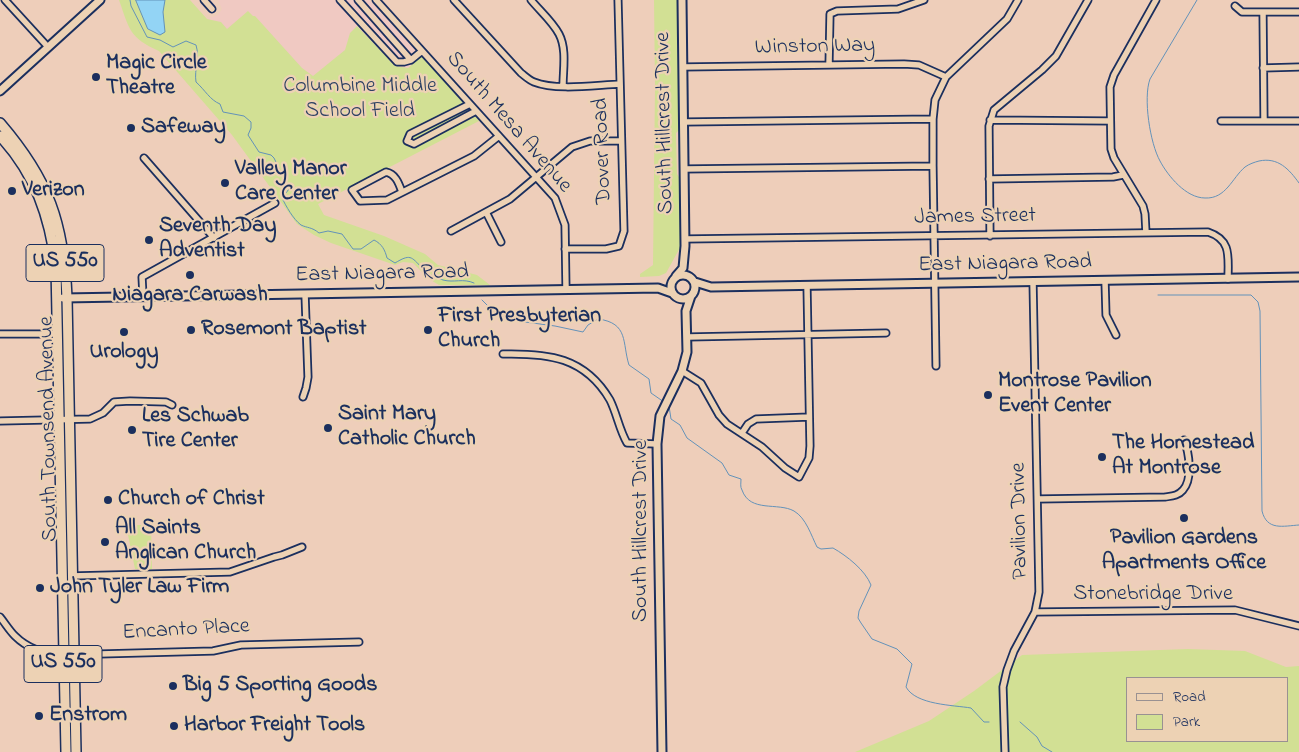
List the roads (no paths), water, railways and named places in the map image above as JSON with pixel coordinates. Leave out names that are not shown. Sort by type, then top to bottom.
[{"type":"highway","name":"South Townsend Avenue","points":[[0,123],[30,160],[45,187],[55,213],[62,242],[62,298],[69,420],[76,752]]},
{"type":"highway","name":"South Townsend Avenue","points":[[0,136],[27,170],[40,196],[52,238],[62,298],[58,334],[62,655],[66,752]]},
{"type":"street","points":[[5,0],[48,48]]},
{"type":"street","points":[[0,91],[100,0]]},
{"type":"street","points":[[204,0],[212,9]]},
{"type":"street","points":[[340,0],[397,62],[411,60],[422,51]]},
{"type":"street","points":[[358,0],[411,60]]},
{"type":"street","name":"South Mesa Avenue","points":[[376,0],[555,198],[565,224],[566,289]]},
{"type":"street","points":[[454,0],[521,73],[533,81],[547,85],[563,86],[620,84]]},
{"type":"street","points":[[530,0],[552,23],[560,36],[563,50],[563,86]]},
{"type":"street","name":"Dover Road","points":[[565,250],[606,249],[619,246],[624,231],[618,0]]},
{"type":"street","name":"South Hillcrest Drive","points":[[682,0],[685,242],[686,263],[694,280]]},
{"type":"street","points":[[829,65],[830,14],[837,11],[898,9],[924,0]]},
{"type":"street","points":[[936,366],[933,166],[935,100],[946,76],[998,29],[1007,19],[1018,0]]},
{"type":"street","points":[[990,236],[989,126],[994,110],[1056,56],[1088,0]]},
{"type":"street","points":[[1146,233],[1143,206],[1114,158],[1111,149],[1110,87],[1118,64],[1156,0]]},
{"type":"street","points":[[1235,6],[1242,12],[1299,12]]},
{"type":"street","points":[[1262,12],[1264,120]]},
{"type":"street","name":"Winston Way","points":[[683,67],[919,65],[946,76]]},
{"type":"street","points":[[1264,68],[1299,67]]},
{"type":"street","points":[[470,104],[410,134],[408,140],[414,144],[476,111]]},
{"type":"street","points":[[684,122],[933,119]]},
{"type":"street","points":[[990,120],[1110,121]]},
{"type":"street","points":[[1221,121],[1299,121]]},
{"type":"street","points":[[402,192],[395,177],[391,173],[386,172],[352,190],[360,201],[387,200],[474,156],[499,136]]},
{"type":"street","points":[[451,231],[510,199],[572,147],[590,141],[621,141]]},
{"type":"street","points":[[144,158],[214,238]]},
{"type":"street","points":[[684,169],[933,166]]},
{"type":"street","points":[[989,179],[1113,177],[1124,175]]},
{"type":"street","points":[[143,296],[142,277],[275,203]]},
{"type":"street","points":[[486,212],[502,242]]},
{"type":"street","name":"James Street","points":[[685,242],[1208,232],[1218,235],[1224,241],[1228,251],[1228,279]]},
{"type":"street","name":"South Hillcrest Drive","points":[[675,277],[683,268],[685,242]]},
{"type":"street","points":[[685,274],[694,280],[695,288],[692,295],[685,299],[675,295],[671,285],[675,277],[685,274]]},
{"type":"street","name":"East Niagara Road","points":[[646,288],[663,284],[675,277]]},
{"type":"street","name":"East Niagara Road","points":[[692,295],[711,287],[1299,278]]},
{"type":"street","name":"East Niagara Road","points":[[694,280],[711,287]]},
{"type":"street","points":[[1105,281],[1106,315],[1116,335]]},
{"type":"street","name":"Pavilion Drive","points":[[1005,752],[1003,695],[1006,670],[1035,612],[1039,592],[1033,282]]},
{"type":"street","points":[[682,372],[701,383],[719,415],[727,424],[762,447],[785,468],[800,477],[809,458],[810,446],[807,286]]},
{"type":"street","name":"East Niagara Road","points":[[62,298],[646,288],[663,289],[675,295]]},
{"type":"street","points":[[303,397],[308,377],[306,294]]},
{"type":"street","name":"South Hillcrest Drive","points":[[675,295],[686,316]]},
{"type":"street","name":"South Hillcrest Drive","points":[[662,752],[657,444],[660,416],[682,372],[687,352],[686,316],[687,306],[692,295]]},
{"type":"street","points":[[688,337],[886,333]]},
{"type":"street","points":[[0,334],[58,334]]},
{"type":"street","points":[[503,354],[546,355],[574,365],[586,372],[609,399],[627,443],[657,444]]},
{"type":"street","points":[[0,421],[90,419],[103,413],[114,402],[166,402],[172,405]]},
{"type":"street","points":[[742,433],[748,424],[756,419],[809,417]]},
{"type":"street","points":[[1038,499],[1176,496],[1183,490],[1188,481],[1188,452],[1184,440]]},
{"type":"street","points":[[71,576],[230,572],[274,556],[282,556],[302,547]]},
{"type":"street","name":"Stonebridge Drive","points":[[1035,612],[1234,610],[1299,626]]},
{"type":"street","name":"Encanto Place","points":[[0,617],[17,638],[29,647],[48,654],[62,655],[213,651],[241,645],[359,642]]},
{"type":"water","points":[[136,0],[165,0],[163,12],[165,32],[160,35],[148,29]]},
{"type":"waterway","points":[[130,0],[131,6],[147,37],[160,40],[173,47],[186,41],[196,45],[196,82],[210,97],[220,104],[223,112],[244,116],[251,122],[248,135],[259,152],[271,155],[274,158],[289,189],[282,198],[301,225],[319,233],[328,231],[342,234],[353,249],[361,249],[374,240],[383,248],[387,258],[395,263],[407,257],[413,259],[426,272],[437,278],[447,281],[474,283]]},
{"type":"waterway","points":[[1197,0],[1150,79],[1148,87],[1147,109],[1153,143],[1160,161],[1178,185],[1198,197],[1205,198],[1218,195],[1228,187],[1245,167],[1266,160],[1282,165],[1299,183]]},
{"type":"waterway","points":[[1158,295],[1251,295],[1258,302],[1260,311],[1262,511],[1268,522],[1276,526],[1299,525]]},
{"type":"waterway","points":[[482,300],[494,312],[510,320],[583,332],[588,325],[598,319],[608,321],[620,330],[629,365],[649,379],[651,393],[664,402]]},
{"type":"waterway","points":[[669,406],[671,419],[680,425],[687,438],[722,463],[729,475],[741,479],[741,488],[751,502],[788,508],[794,511],[805,522],[817,547],[821,549],[833,548],[850,559],[860,569],[871,585],[859,611],[858,618],[872,639],[897,649],[912,664],[906,687],[911,693],[926,701],[971,708],[984,722],[989,722]]},
{"type":"waterway","points":[[1020,722],[1037,737],[1042,746],[1052,752]]},
{"type":"place","name":"Magic Circle Theatre","points":[[96,77]]},
{"type":"place","name":"Safeway","points":[[131,128]]},
{"type":"place","name":"Valley Manor Care Center","points":[[225,183]]},
{"type":"place","name":"Verizon","points":[[12,191]]},
{"type":"place","name":"Seventh Day Adventist","points":[[149,240]]},
{"type":"place","name":"Niagara Carwash","points":[[190,275]]},
{"type":"place","name":"Rosemont Baptist","points":[[191,330]]},
{"type":"place","name":"First Presbyterian Church","points":[[428,330]]},
{"type":"place","name":"Urology","points":[[124,332]]},
{"type":"place","name":"Montrose Pavilion Event Center","points":[[988,395]]},
{"type":"place","name":"Saint Mary Catholic Church","points":[[328,428]]},
{"type":"place","name":"Les Schwab Tire Center","points":[[132,430]]},
{"type":"place","name":"The Homestead At Montrose","points":[[1102,457]]},
{"type":"place","name":"Church of Christ","points":[[108,500]]},
{"type":"place","name":"Pavilion Gardens Apartments Office","points":[[1184,518]]},
{"type":"place","name":"All Saints Anglican Church","points":[[105,542]]},
{"type":"place","name":"John Tyler Law Firm","points":[[40,588]]},
{"type":"place","name":"Big 5 Sporting Goods","points":[[173,686]]},
{"type":"place","name":"Enstrom","points":[[39,716]]},
{"type":"place","name":"Harbor Freight Tools","points":[[174,726]]},
{"type":"park label","name":"Columbine Middle School Field","points":[[360,100]]}]
